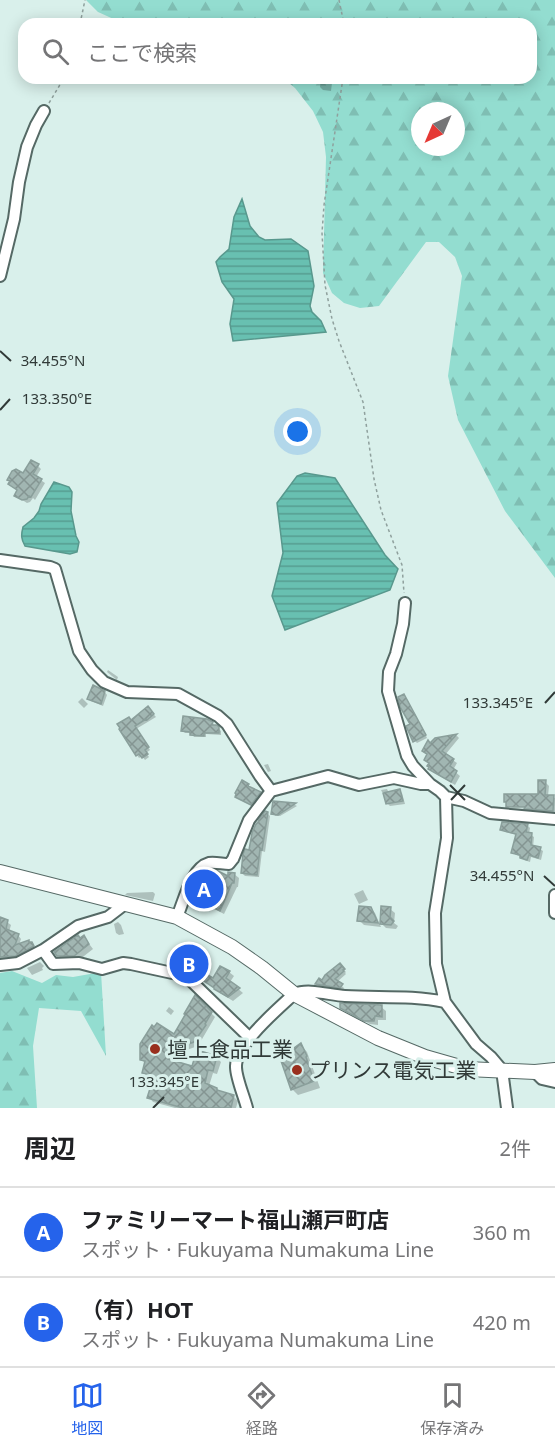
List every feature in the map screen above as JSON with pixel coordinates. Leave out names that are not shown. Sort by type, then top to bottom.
[{"type":"main road","points":[[0,872],[177,917],[232,947],[294,994],[378,1038],[425,1057],[467,1069],[535,1072],[555,1070]]},
{"type":"street","points":[[0,276],[12,228],[27,147],[44,111]]},
{"type":"street","points":[[0,560],[50,567],[55,570],[79,651],[92,670],[104,682],[127,692],[178,694],[218,716],[227,724],[271,791]]},
{"type":"street","points":[[405,603],[403,624],[390,672],[388,691],[407,756],[413,766],[446,797],[464,801],[490,813],[555,819]]},
{"type":"street","points":[[177,917],[194,875],[199,869],[209,864],[229,864],[249,820],[271,791],[328,776],[359,785],[394,778],[430,784]]},
{"type":"street","points":[[446,797],[447,838],[435,913],[436,964],[445,1002],[476,1044],[502,1070],[507,1108]]},
{"type":"street","points":[[555,895],[555,913]]},
{"type":"street","points":[[0,965],[18,963],[43,950],[78,926],[108,917],[125,904]]},
{"type":"street","points":[[43,950],[53,964],[79,963],[102,969],[123,963],[186,976],[250,1038]]},
{"type":"street","points":[[246,1108],[236,1068],[237,1058],[250,1038],[294,994],[301,992],[346,996],[427,998],[445,1002]]},
{"type":"street","points":[[535,1072],[542,1079],[555,1082]]},
{"type":"path","points":[[81,18],[84,0]]},
{"type":"path","points":[[339,0],[343,18]]},
{"type":"path","points":[[44,111],[60,84]]},
{"type":"path","points":[[342,84],[321,233],[325,285],[339,341],[363,402],[374,479],[381,510],[402,565],[405,603]]},
{"type":"green space","points":[[86,0],[555,0],[555,578],[505,511],[458,420],[448,376],[462,276],[455,257],[439,242],[426,242],[379,306],[360,308],[344,303],[332,293],[323,273],[326,157],[323,132],[313,111],[290,84],[537,84],[537,18],[111,18],[98,12]]},
{"type":"green space","points":[[12,971],[42,983],[56,975],[73,977],[101,972],[106,1056],[81,1011],[39,1008],[33,1046],[37,1108],[0,1108],[0,973]]},
{"type":"shaded area","points":[[242,199],[250,226],[259,237],[265,240],[291,239],[308,251],[314,286],[310,306],[326,332],[233,341],[230,324],[234,299],[222,282],[216,262],[229,249],[234,217]]},
{"type":"shaded area","points":[[305,473],[335,478],[385,555],[398,569],[390,590],[285,630],[272,596],[283,553],[277,503],[297,476]]},
{"type":"shaded area","points":[[54,482],[69,487],[72,492],[71,511],[79,542],[77,552],[70,554],[25,546],[22,539],[23,527],[39,511]]},
{"type":"building","points":[[31,460],[39,464],[33,474],[42,479],[31,497],[22,500],[14,496],[17,490],[8,484],[10,481],[7,480],[12,471],[16,469],[23,473]]},
{"type":"building","points":[[93,685],[105,691],[101,704],[87,699]]},
{"type":"building","points":[[404,694],[426,735],[413,742],[406,726],[410,724],[400,707],[398,697]]},
{"type":"building","points":[[148,706],[154,714],[135,726],[149,747],[145,750],[148,754],[142,758],[139,754],[136,756],[117,724],[129,717],[131,720]]},
{"type":"building","points":[[183,716],[207,719],[213,722],[212,725],[219,727],[219,733],[204,733],[204,736],[190,735],[190,732],[181,731]]},
{"type":"building","points":[[457,734],[442,751],[454,759],[450,766],[457,771],[451,782],[428,769],[429,763],[424,760],[427,754],[422,751],[428,740],[430,743],[435,738]]},
{"type":"building","points":[[242,780],[249,784],[248,786],[261,792],[251,805],[235,797]]},
{"type":"building","points":[[538,780],[546,780],[545,795],[554,795],[553,811],[506,807],[504,794],[538,794]]},
{"type":"building","points":[[400,789],[403,801],[386,804],[383,793]]},
{"type":"building","points":[[273,801],[296,803],[278,815],[271,814]]},
{"type":"building","points":[[265,811],[268,812],[257,875],[241,873],[243,854],[245,849],[249,850],[252,833]]},
{"type":"building","points":[[502,822],[528,824],[526,832],[532,833],[531,845],[541,847],[538,858],[529,855],[527,860],[511,853],[516,834],[500,830]]},
{"type":"building","points":[[216,870],[228,876],[228,872],[235,873],[234,883],[220,911],[193,897],[201,879],[205,881],[210,871]]},
{"type":"building","points":[[359,906],[371,907],[378,923],[357,921]]},
{"type":"building","points":[[381,906],[391,907],[390,917],[394,921],[391,925],[380,924]]},
{"type":"building","points":[[0,917],[8,920],[6,929],[19,934],[15,945],[29,940],[34,946],[16,956],[0,957]]},
{"type":"building","points":[[78,935],[80,938],[84,935],[89,944],[74,956],[57,956],[54,952]]},
{"type":"building","points":[[183,957],[203,966],[201,973],[180,966]]},
{"type":"building","points":[[340,963],[345,969],[335,979],[343,984],[340,988],[315,984],[319,978],[322,980]]},
{"type":"building","points":[[220,966],[230,971],[226,978],[240,988],[228,997],[204,981],[208,975],[213,978]]},
{"type":"building","points":[[195,995],[212,1012],[194,1042],[174,1049],[168,1059],[192,1066],[197,1050],[217,1056],[213,1071],[208,1070],[205,1083],[217,1090],[234,1095],[231,1108],[183,1108],[147,1098],[154,1076],[142,1073],[145,1061],[140,1060],[140,1044],[152,1025],[154,1027],[157,1023],[174,1034]]},
{"type":"building","points":[[340,1003],[382,1005],[382,1017],[375,1016],[374,1021],[364,1021],[340,1008]]},
{"type":"building","name":"プリンス電気工業","points":[[301,1043],[314,1081],[291,1090],[280,1058],[291,1055],[290,1051],[295,1050],[294,1048]]},
{"type":"place","name":"ファミリーマート福山瀬戸町店","points":[[204,889]]},
{"type":"place","name":"（有）HOT","points":[[189,964]]},
{"type":"place","name":"壇上食品工業","points":[[155,1049]]},
{"type":"place","name":"プリンス電気工業","points":[[297,1070]]}]
